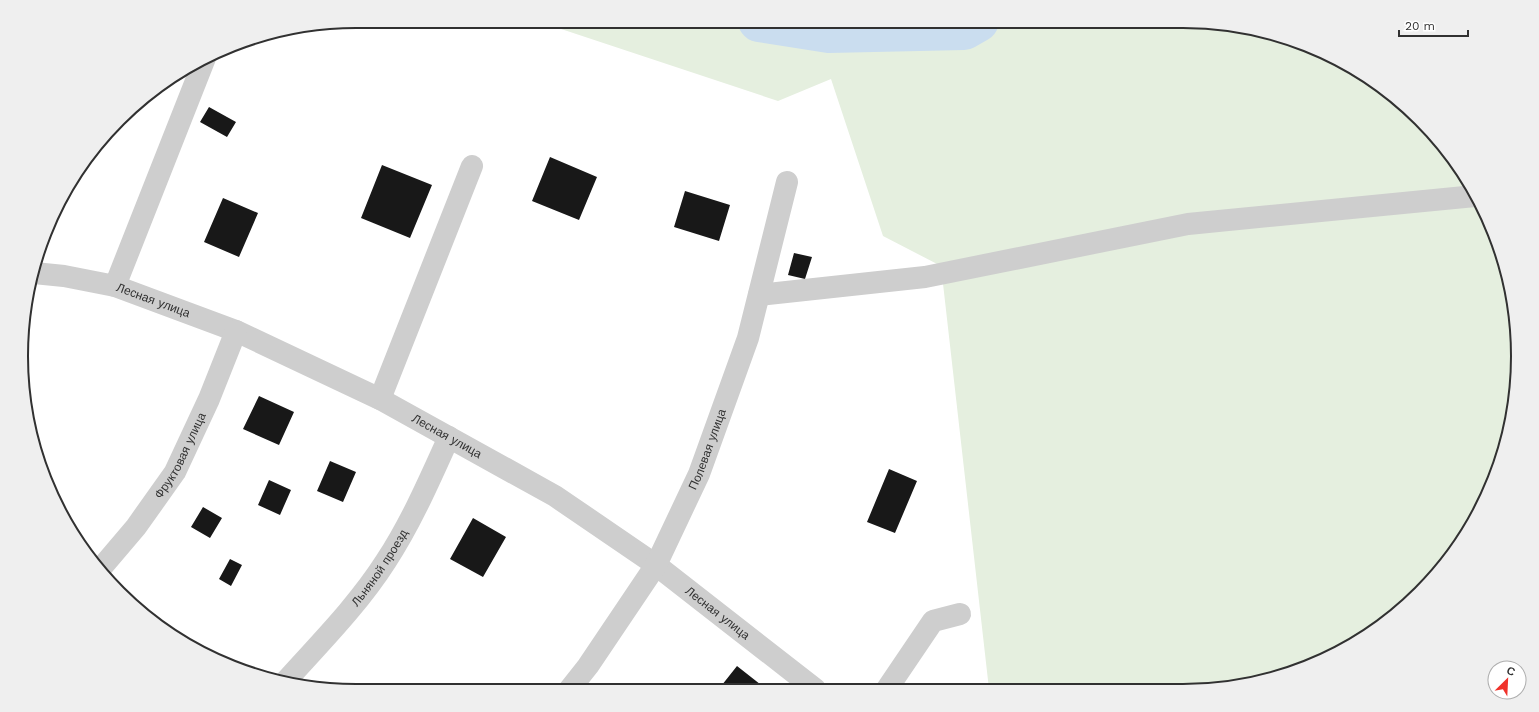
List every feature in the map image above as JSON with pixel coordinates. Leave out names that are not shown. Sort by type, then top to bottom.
[{"type":"street","points":[[115,286],[201,67]]},
{"type":"street","points":[[380,399],[472,166]]},
{"type":"street","name":"Полевая улица","points":[[574,684],[588,666],[656,565],[699,474],[748,338],[787,182]]},
{"type":"street","points":[[759,295],[925,277],[1188,224],[1469,197]]},
{"type":"street","name":"Лесная улица","points":[[38,273],[64,276],[115,286],[236,331],[380,399],[555,496],[656,565],[807,684]]},
{"type":"street","name":"Фруктовая улица","points":[[104,565],[136,527],[175,472],[209,399],[236,331]]},
{"type":"street","name":"Льняной проезд","points":[[289,677],[339,622],[386,562],[418,504],[449,437]]},
{"type":"street","points":[[890,684],[933,620],[960,614]]},
{"type":"green space","points":[[558,28],[1204,29],[1247,34],[1288,45],[1328,62],[1365,83],[1399,109],[1415,124],[1430,140],[1456,174],[1486,230],[1494,251],[1505,292],[1511,356],[1505,420],[1494,461],[1486,482],[1456,538],[1430,572],[1399,603],[1383,616],[1347,640],[1309,659],[1288,667],[1247,678],[1204,683],[988,684],[941,266],[883,236],[831,79],[778,101]]},
{"type":"building","points":[[209,107],[236,122],[227,137],[200,122]]},
{"type":"building","points":[[550,157],[597,177],[579,220],[532,201]]},
{"type":"building","points":[[382,165],[432,185],[410,238],[361,218]]},
{"type":"building","points":[[685,191],[730,205],[719,241],[674,227]]},
{"type":"building","points":[[223,198],[258,213],[239,257],[204,242]]},
{"type":"building","points":[[794,253],[812,257],[805,279],[788,275]]},
{"type":"building","points":[[259,396],[294,412],[279,445],[243,429]]},
{"type":"building","points":[[330,461],[356,472],[343,502],[317,491]]},
{"type":"building","points":[[889,469],[917,481],[895,533],[867,522]]},
{"type":"building","points":[[269,480],[291,490],[280,515],[258,505]]},
{"type":"building","points":[[203,507],[222,518],[210,538],[191,527]]},
{"type":"building","points":[[473,518],[506,537],[483,577],[450,559]]},
{"type":"building","points":[[230,559],[242,565],[231,586],[219,579]]},
{"type":"building","points":[[737,666],[760,684],[723,684]]},
{"type":"waterway","points":[[804,28],[829,32],[966,28]]}]
